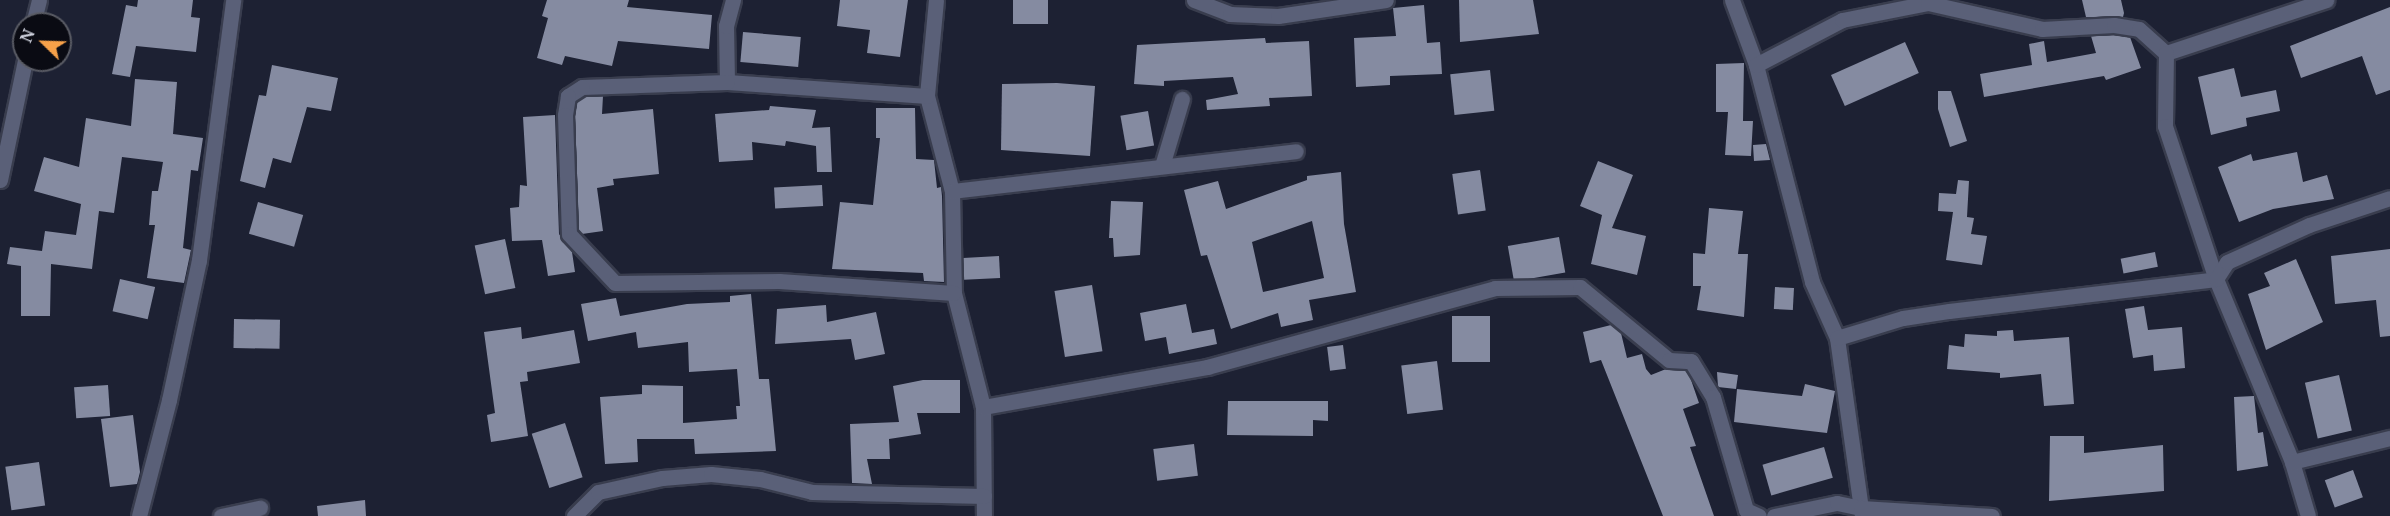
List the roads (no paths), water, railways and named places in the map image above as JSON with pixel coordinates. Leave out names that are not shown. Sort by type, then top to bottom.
[{"type":"street","points":[[139,516],[169,400],[199,260],[233,0]]},
{"type":"street","points":[[727,82],[726,26],[733,0]]},
{"type":"street","points":[[936,0],[927,96],[952,190],[954,293],[983,407],[984,516]]},
{"type":"street","points":[[1194,0],[1230,14],[1278,16],[1325,6],[1386,0]]},
{"type":"street","points":[[1732,0],[1756,65],[1812,282],[1837,338],[1862,512]]},
{"type":"street","points":[[2166,53],[2324,0]]},
{"type":"street","points":[[1756,65],[1842,20],[1928,3],[2042,29],[2114,25],[2139,29],[2166,53],[2165,126],[2216,279],[2292,462],[2308,516]]},
{"type":"street","points":[[0,180],[23,72]]},
{"type":"street","points":[[927,96],[727,82],[582,87],[568,96],[565,115],[569,234],[615,283],[779,281],[954,293]]},
{"type":"street","points":[[1162,166],[1182,99]]},
{"type":"street","points":[[952,190],[1296,151]]},
{"type":"street","points":[[1837,338],[1903,318],[2216,279],[2228,262],[2309,225],[2390,198]]},
{"type":"street","points":[[983,407],[1207,368],[1495,288],[1580,287],[1669,360],[1691,361],[1713,397],[1746,510],[1759,516]]},
{"type":"street","points":[[2292,462],[2390,438]]},
{"type":"street","points":[[574,516],[598,492],[662,478],[711,474],[760,479],[812,492],[984,496]]},
{"type":"street","points":[[1774,516],[1836,503],[1862,512],[1992,516]]},
{"type":"street","points":[[221,516],[260,508]]}]
